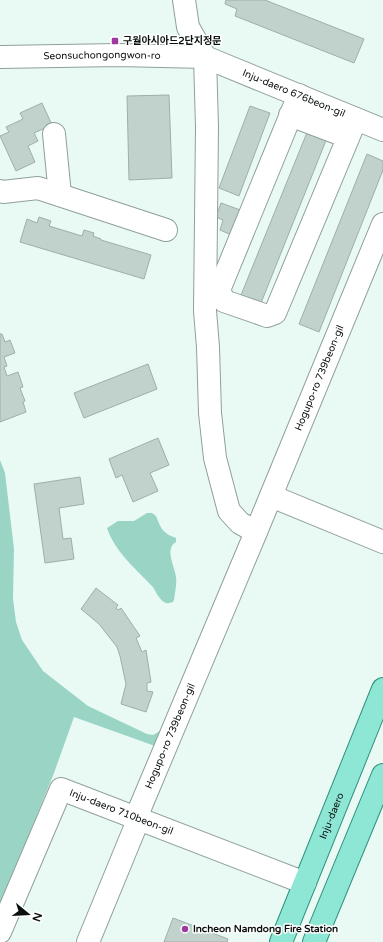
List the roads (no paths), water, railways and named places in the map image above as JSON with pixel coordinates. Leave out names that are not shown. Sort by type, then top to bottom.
[{"type":"main road","name":"Inju-daero","points":[[281,942],[383,689]]},
{"type":"main road","points":[[314,942],[383,775]]},
{"type":"street","points":[[184,0],[188,27],[205,57],[207,127],[205,311],[208,347],[210,413],[215,458],[229,511],[240,523],[256,532]]},
{"type":"street","name":"Seonsuchongongwon-ro","points":[[0,57],[118,55],[205,57]]},
{"type":"street","name":"Inju-daero 676beon-gil","points":[[205,57],[299,95],[352,128],[383,130]]},
{"type":"street","points":[[290,115],[352,128],[275,313],[267,316],[224,301],[219,290],[290,115],[299,95]]},
{"type":"street","points":[[54,134],[60,196]]},
{"type":"street","points":[[0,191],[3,192],[38,188],[166,230]]},
{"type":"street","name":"Hogupo-ro 739beon-gil","points":[[88,942],[139,818],[140,808],[383,224]]},
{"type":"street","points":[[271,496],[383,542]]},
{"type":"street","name":"Inju-daero 710beon-gil","points":[[0,932],[61,789],[305,883]]},
{"type":"place","name":"구월아시아드2단지정문","points":[[115,41]]},
{"type":"place","name":"Incheon Namdong Fire Station","points":[[185,929]]}]
